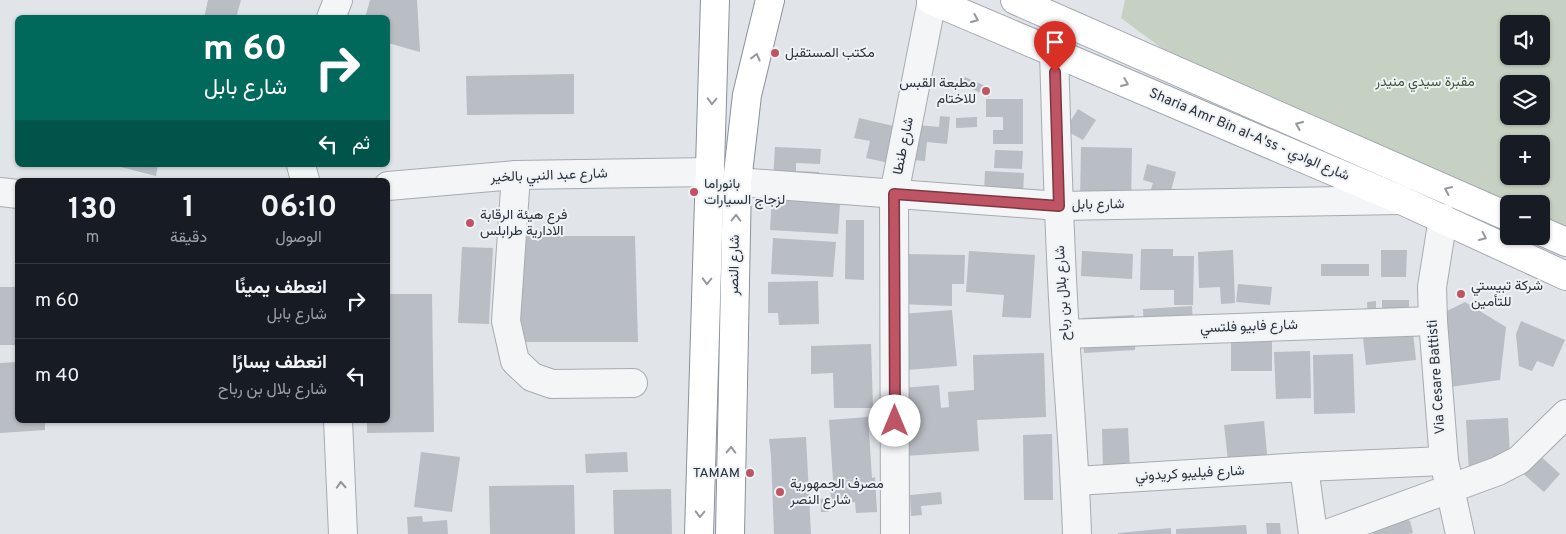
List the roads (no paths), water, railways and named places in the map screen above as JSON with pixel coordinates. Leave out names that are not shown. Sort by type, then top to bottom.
[{"type":"main road","name":"شارع النصر","points":[[699,534],[715,0]]},
{"type":"main road","name":"شارع النصر","points":[[730,534],[737,182],[747,95],[770,0]]},
{"type":"main road","name":"Sharia Amr Bin al-A'ss - شارع الوادي","points":[[931,0],[1443,218],[1566,276]]},
{"type":"main road","name":"Sharia Amr Bin al-A'ss - شارع الوادي","points":[[1015,0],[1500,213]]},
{"type":"main road","points":[[1550,235],[1566,242]]},
{"type":"street","points":[[332,15],[338,0]]},
{"type":"street","name":"شارع طنطا","points":[[895,534],[894,194],[931,0]]},
{"type":"street","name":"شارع بلال بن رباح","points":[[1054,53],[1065,334],[1076,481],[1077,534]]},
{"type":"street","name":"شارع عبد النبي بالخير","points":[[390,186],[516,175],[710,172]]},
{"type":"street","points":[[516,175],[506,321],[515,361],[532,377],[552,384],[633,383]]},
{"type":"street","name":"شارع بابل","points":[[737,182],[1059,206],[1401,200]]},
{"type":"street","points":[[0,192],[15,194]]},
{"type":"street","name":"Via Cesare Battisti","points":[[1443,218],[1432,287],[1432,321],[1444,461],[1460,534]]},
{"type":"street","name":"شارع فابيو فلتسي","points":[[1065,334],[1432,321]]},
{"type":"street","points":[[1327,534],[1498,471],[1519,460],[1566,414]]},
{"type":"street","points":[[338,423],[343,534]]},
{"type":"street","name":"شارع فيليبو كريدوني","points":[[1076,481],[1444,461]]},
{"type":"street","points":[[1304,468],[1313,534]]},
{"type":"place","name":"مكتب المستقبل","points":[[775,53]]},
{"type":"place","name":"مطبعة القبس للاختام","points":[[986,91]]},
{"type":"place","name":"بانوراما لزجاج السيارات","points":[[694,192]]},
{"type":"place","name":"فرع هيئة الرقابة الادارية طرابلس","points":[[470,223]]},
{"type":"place","name":"شركة تبيستي للتأمين","points":[[1461,294]]},
{"type":"place","name":"TAMAM","points":[[750,473]]},
{"type":"place","name":"مصرف الجمهورية شارع النصر","points":[[780,492]]},
{"type":"park label","name":"مقبرة سيدي منيدر","points":[[1425,82]]}]
